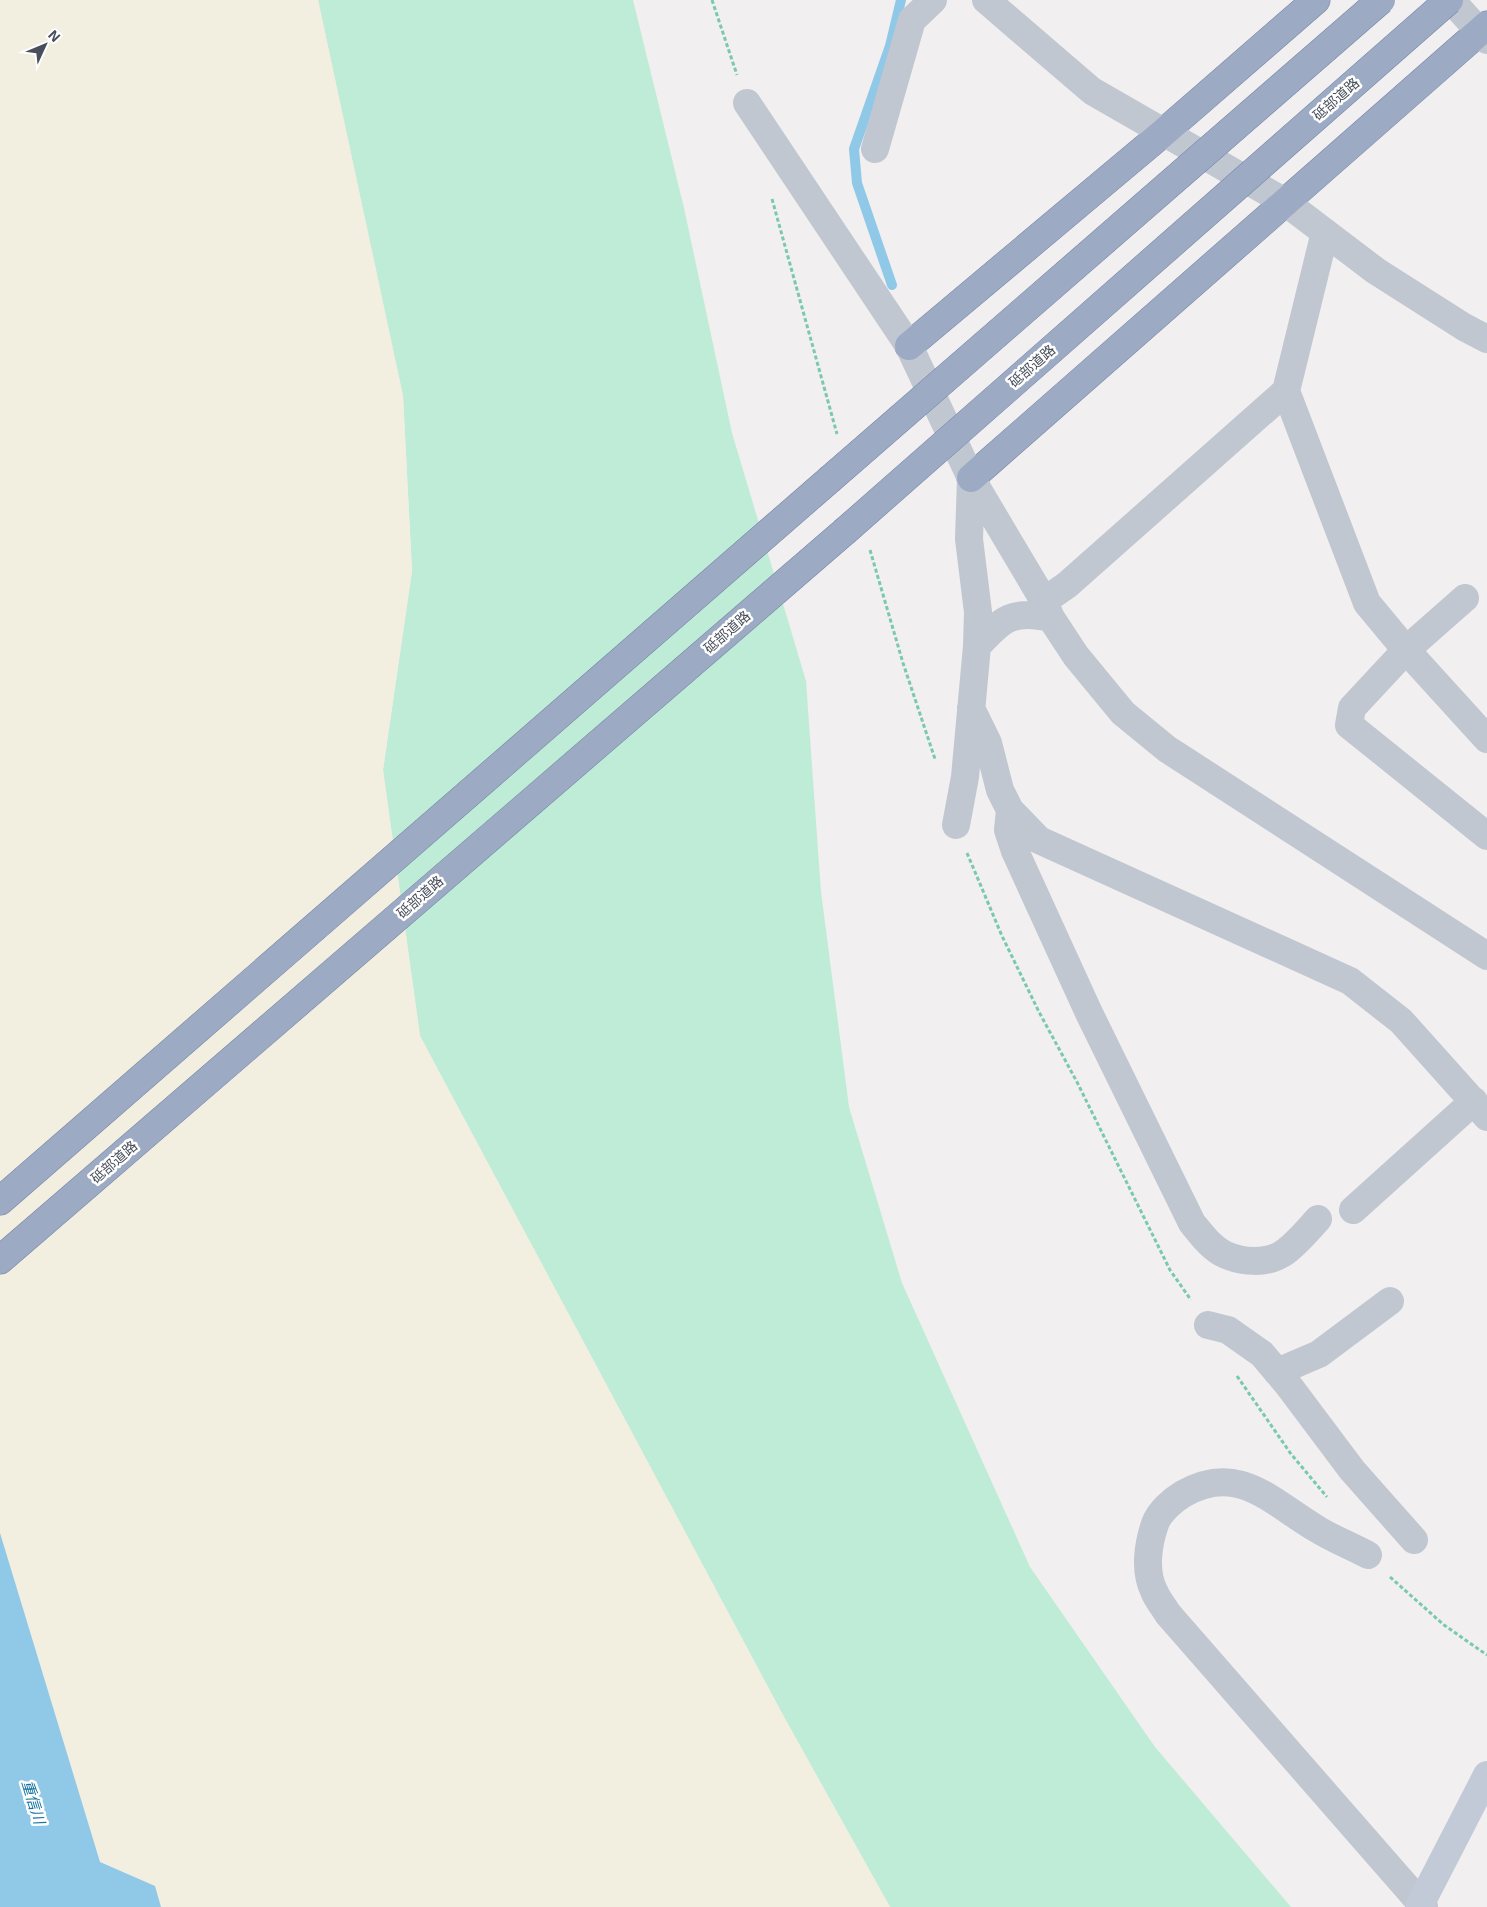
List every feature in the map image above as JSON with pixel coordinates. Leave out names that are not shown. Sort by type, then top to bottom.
[{"type":"highway","points":[[909,346],[1164,133],[1316,0]]},
{"type":"highway","points":[[0,1201],[1380,0]]},
{"type":"highway","name":"砥部道路","points":[[0,1260],[844,532],[1450,0]]},
{"type":"highway","points":[[971,478],[1285,202],[1484,32]]},
{"type":"main road","points":[[1419,1907],[1487,1774]]},
{"type":"street","points":[[875,150],[912,20],[933,0]]},
{"type":"street","points":[[986,0],[1092,91],[1285,202],[1376,272],[1464,327],[1487,339]]},
{"type":"street","points":[[1450,0],[1484,32]]},
{"type":"street","points":[[747,104],[909,346],[971,478],[1076,656],[1123,713],[1167,749],[1487,956]]},
{"type":"street","points":[[977,646],[1006,618],[1048,610],[1067,585],[1286,390],[1325,232]]},
{"type":"street","points":[[1286,390],[1367,603],[1406,650],[1487,738]]},
{"type":"street","points":[[956,825],[965,777],[977,646],[978,612],[969,539],[971,478]]},
{"type":"street","points":[[1465,598],[1406,650],[1352,708],[1349,725],[1487,836]]},
{"type":"street","points":[[970,706],[988,743],[1000,790],[1010,810],[1039,840],[1350,981],[1401,1021],[1480,1109],[1353,1210]]},
{"type":"street","points":[[1010,810],[1008,830],[1015,851],[1089,1013],[1192,1223],[1207,1240],[1225,1255],[1246,1260],[1268,1261],[1282,1254],[1318,1219]]},
{"type":"street","points":[[1277,1372],[1319,1354],[1390,1301]]},
{"type":"street","points":[[1208,1324],[1228,1330],[1247,1341],[1262,1354],[1352,1470],[1414,1540]]},
{"type":"street","points":[[1368,1555],[1317,1529],[1271,1497],[1235,1482],[1202,1483],[1175,1498],[1157,1519],[1149,1542],[1149,1566],[1153,1590],[1168,1614],[1424,1907]]},
{"type":"green space","points":[[318,0],[633,0],[684,208],[732,433],[806,681],[821,892],[849,1107],[902,1283],[1030,1567],[1155,1747],[1291,1907],[890,1907],[784,1717],[420,1036],[383,770],[412,571],[403,396]]},
{"type":"sand","points":[[0,0],[318,0],[403,396],[412,571],[383,770],[420,1036],[784,1717],[890,1907],[43,1907],[0,1814]]},
{"type":"water","name":"重信川","points":[[0,1533],[100,1862],[155,1886],[161,1907],[0,1907]]},
{"type":"waterway","points":[[892,285],[857,183],[854,149],[890,46],[901,0]]}]
